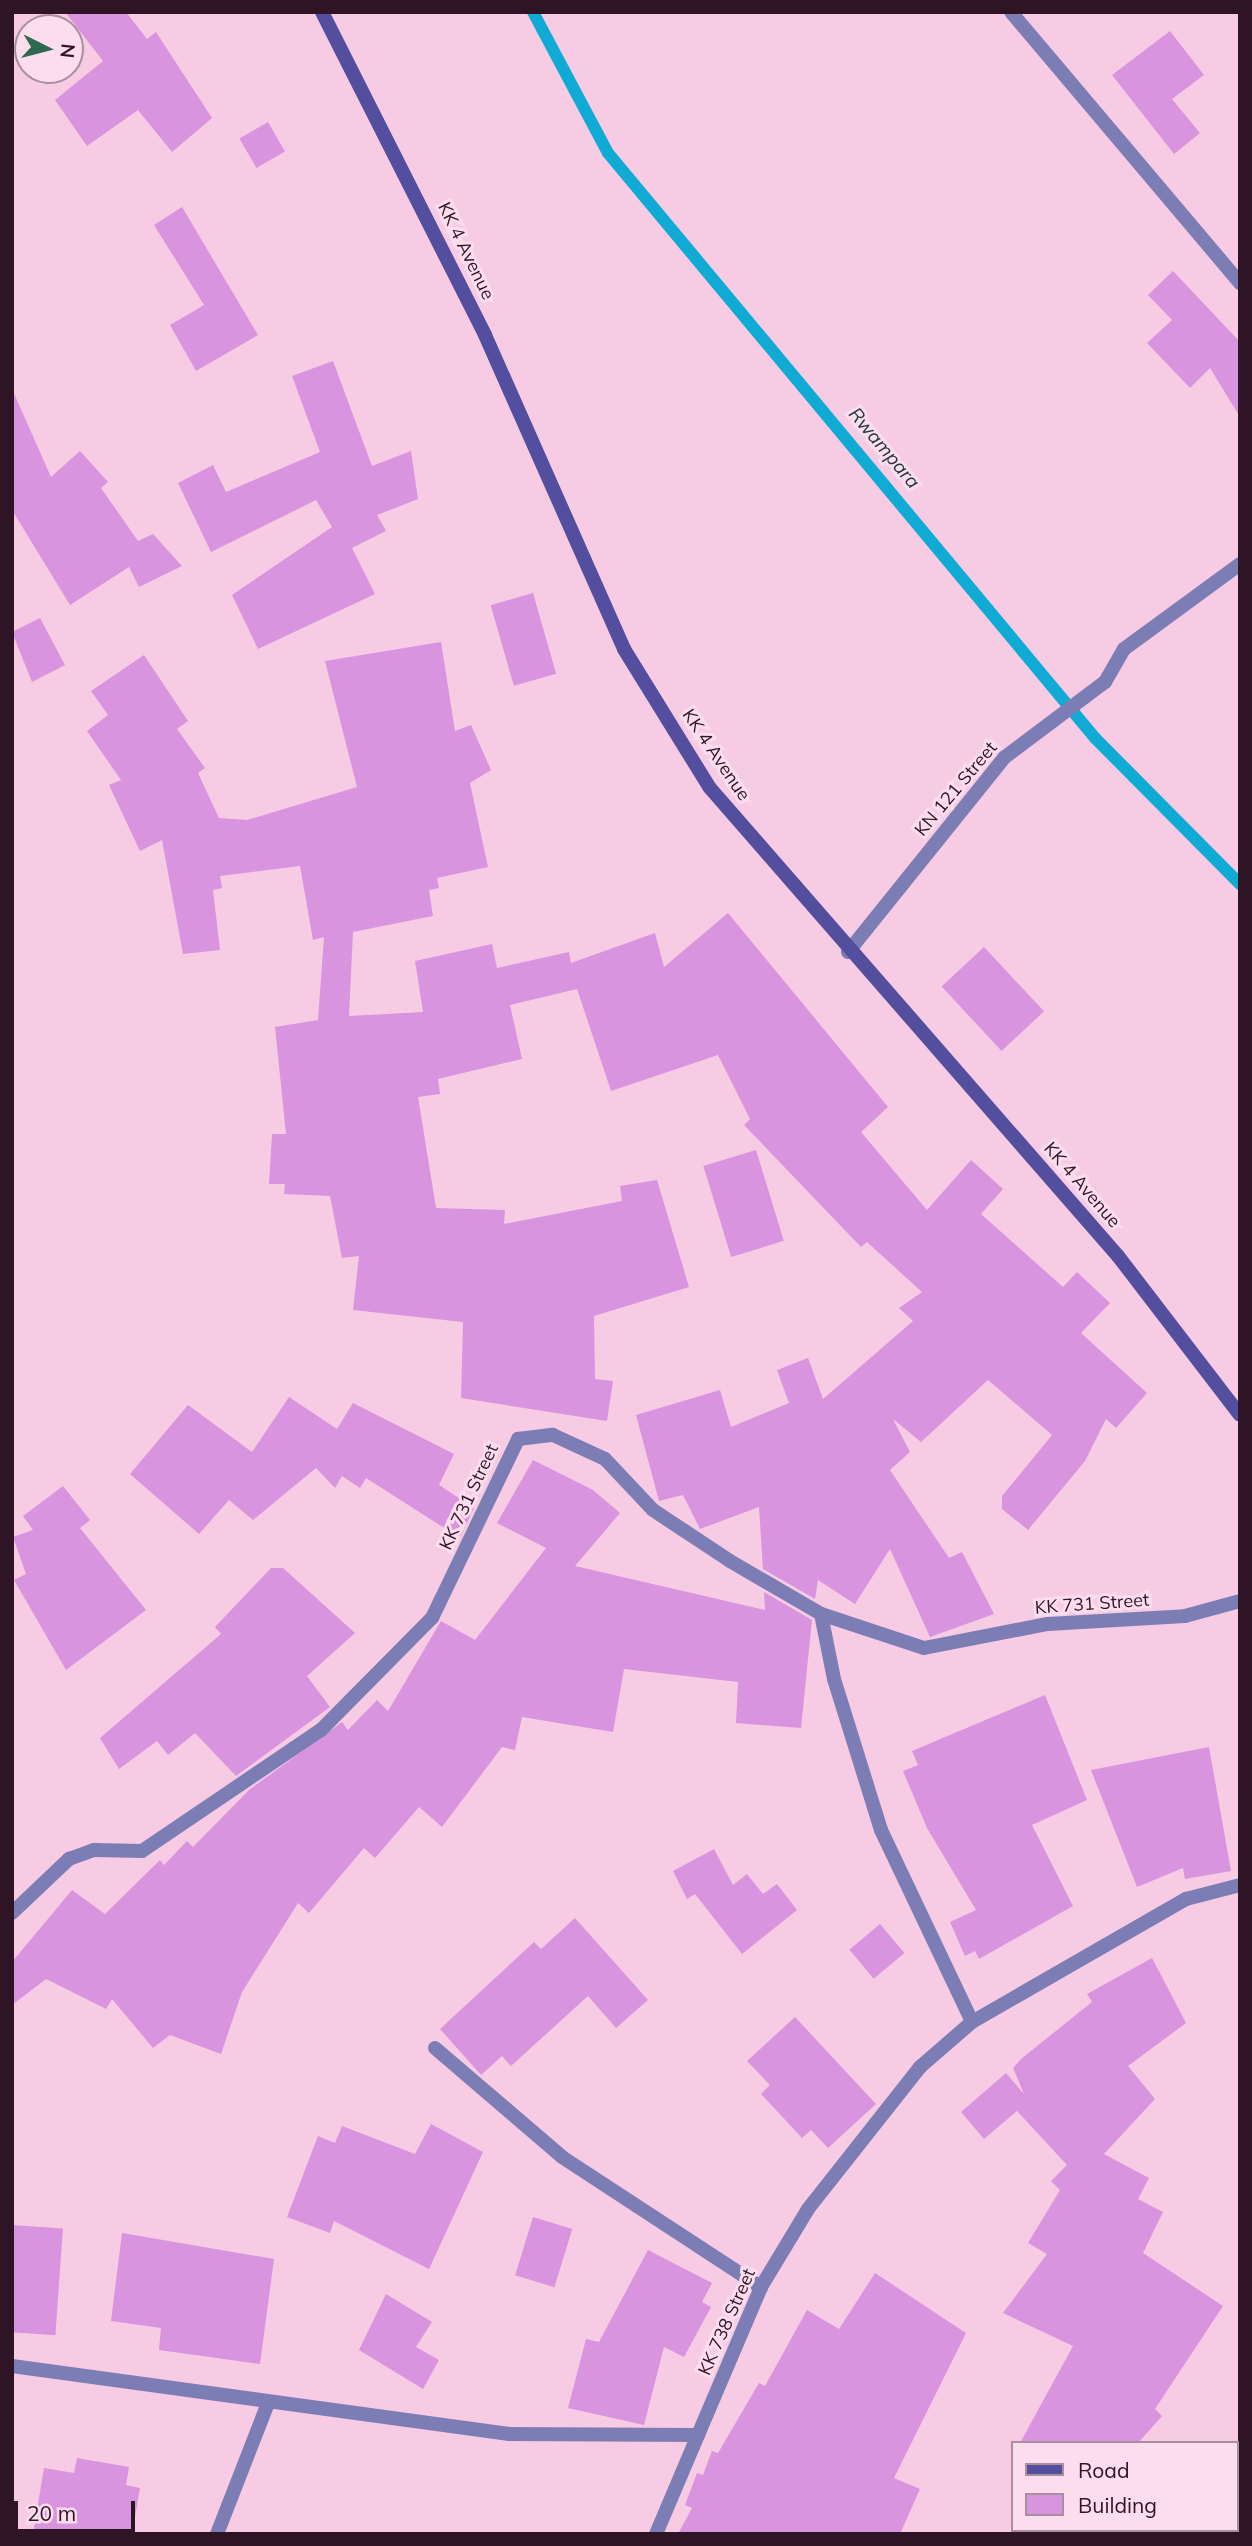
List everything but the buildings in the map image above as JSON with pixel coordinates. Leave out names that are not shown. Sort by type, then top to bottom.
[{"type":"main road","name":"KK 4 Avenue","points":[[321,12],[485,335],[624,649],[710,788],[848,952],[1118,1256],[1240,1415]]},
{"type":"street","points":[[1010,12],[1240,283]]},
{"type":"street","name":"KN 121 Street","points":[[848,952],[1005,757],[1033,733],[1105,682],[1124,649],[1240,564]]},
{"type":"street","name":"KK 731 Street","points":[[12,1913],[69,1859],[94,1850],[142,1851],[321,1730],[432,1618],[518,1439],[553,1435],[605,1459],[653,1510],[821,1614],[923,1648],[1048,1624],[1185,1616],[1240,1601]]},
{"type":"street","points":[[821,1614],[834,1679],[881,1830],[972,2022]]},
{"type":"street","name":"KK 738 Street","points":[[656,2534],[761,2287],[808,2209],[920,2067],[972,2022],[1186,1899],[1240,1885]]},
{"type":"street","points":[[435,2048],[562,2157],[761,2287]]},
{"type":"street","points":[[12,2366],[509,2434],[698,2435]]},
{"type":"street","points":[[217,2534],[268,2403]]},
{"type":"waterway","name":"Rwampara","points":[[533,12],[608,153],[1095,738],[1240,884]]}]
